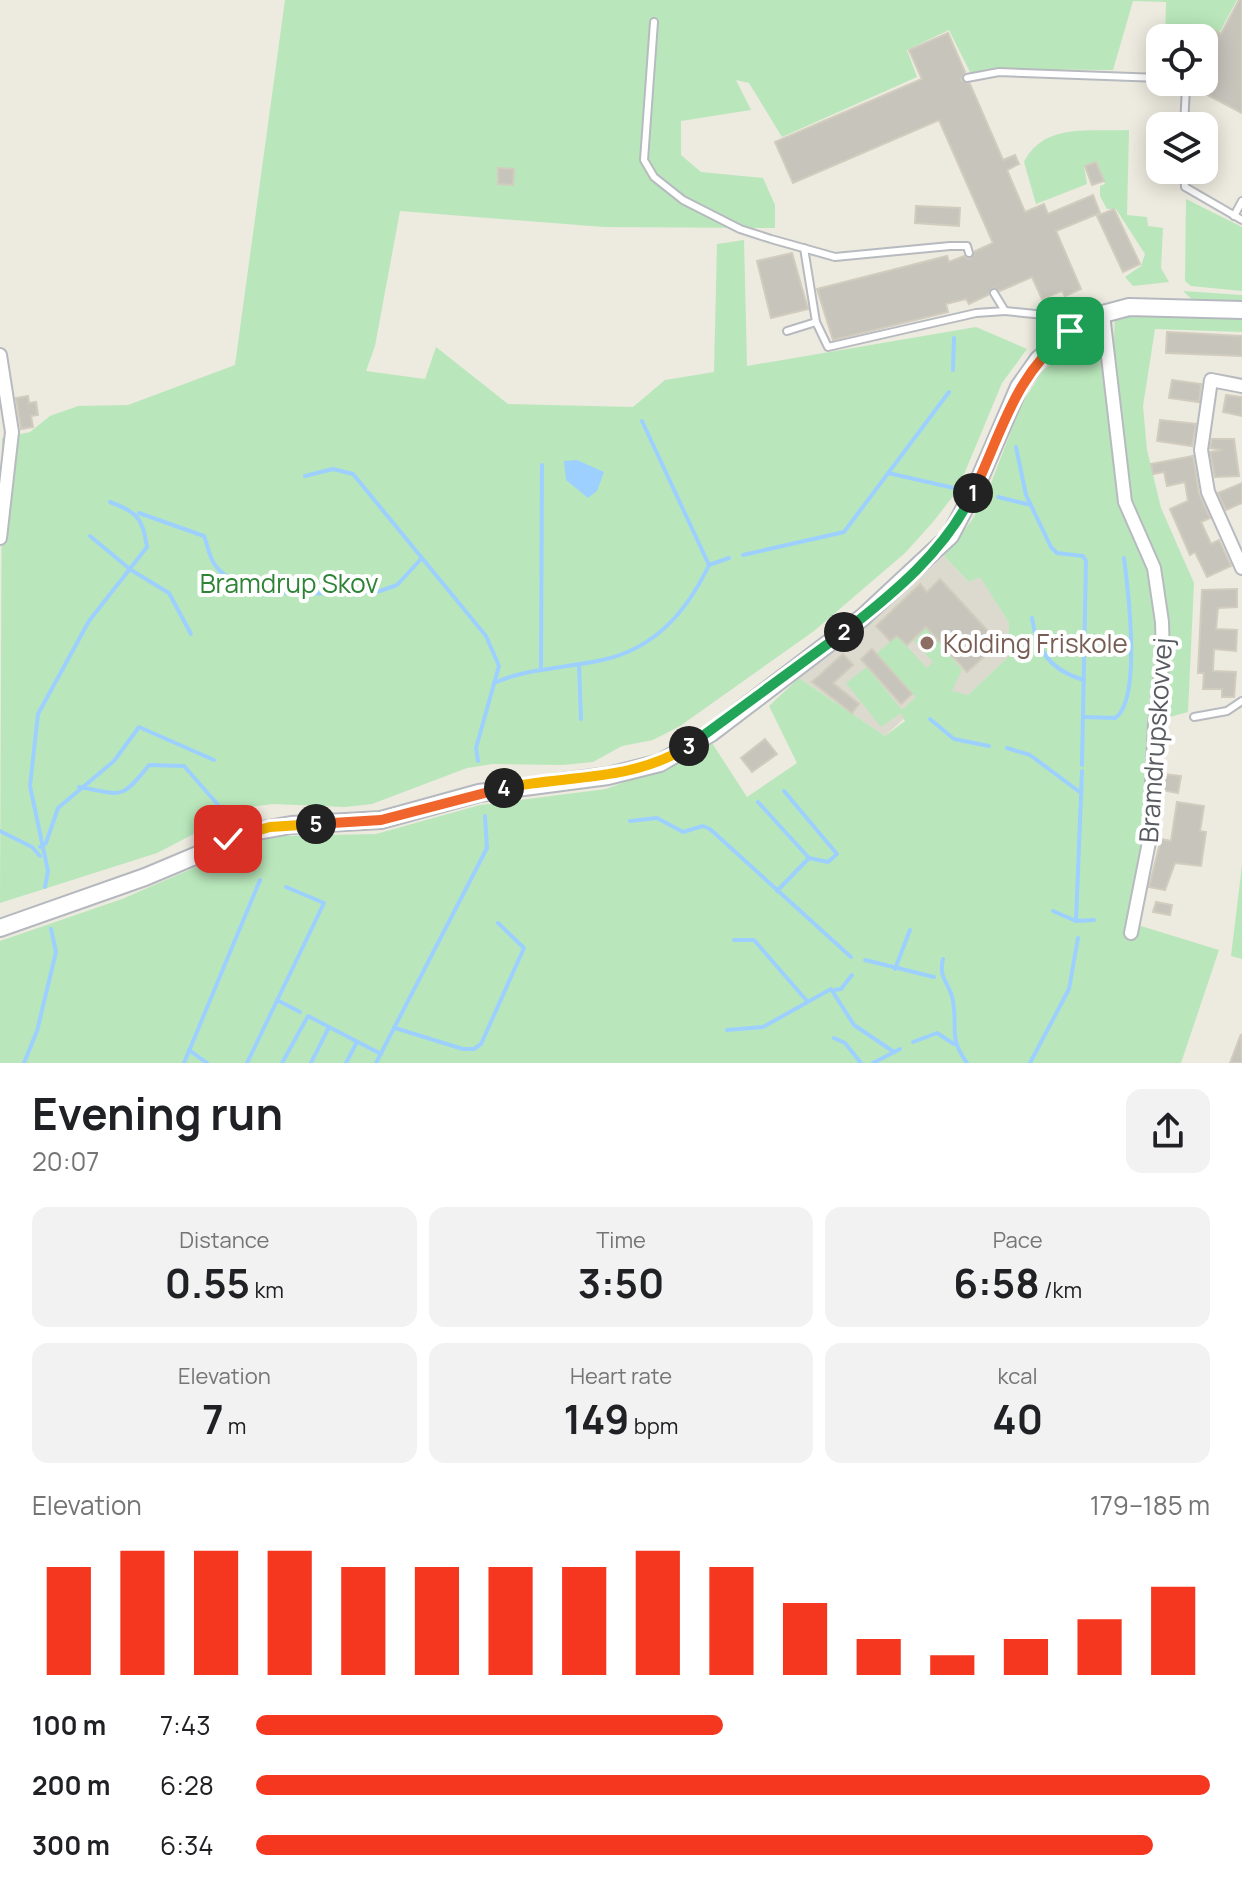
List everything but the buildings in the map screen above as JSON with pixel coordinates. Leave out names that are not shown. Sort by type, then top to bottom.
[{"type":"street","points":[[0,928],[145,877],[252,832],[291,825],[381,820],[510,787],[608,776],[660,763],[750,704],[862,618],[950,536],[976,487],[1019,387],[1053,344],[1096,317],[1129,307],[1242,310]]},
{"type":"street","name":"Bramdrupskovvej","points":[[1096,317],[1125,502],[1154,568],[1162,622],[1163,671],[1154,737],[1149,842],[1131,933]]},
{"type":"street","points":[[0,355],[12,432],[0,538]]},
{"type":"street","points":[[1242,386],[1211,380],[1201,450],[1208,492],[1242,568]]},
{"type":"lane","points":[[654,22],[644,160],[654,177],[683,200],[740,229],[835,257],[950,246],[967,246],[969,253]]},
{"type":"lane","points":[[967,78],[999,72],[1146,77]]},
{"type":"lane","points":[[1185,184],[1185,187],[1242,220]]},
{"type":"lane","points":[[1234,216],[1242,201]]},
{"type":"lane","points":[[804,248],[816,322],[828,347],[976,313],[1005,311],[1096,317]]},
{"type":"lane","points":[[994,293],[1005,311]]},
{"type":"lane","points":[[787,331],[816,322]]},
{"type":"lane","points":[[1194,717],[1227,711],[1242,701]]},
{"type":"shaded area","name":"Kolding Friskole","points":[[944,556],[969,582],[980,576],[1009,623],[1008,657],[968,695],[937,688],[885,736],[799,678],[886,609]]},
{"type":"green space","name":"Bramdrup Skov","points":[[285,0],[1237,0],[1218,35],[1218,24],[1165,24],[1166,2],[1133,1],[1113,70],[989,69],[971,74],[949,30],[907,50],[917,77],[782,137],[749,83],[736,80],[751,110],[681,121],[681,155],[701,172],[763,178],[775,205],[775,228],[604,227],[400,211],[375,346],[366,371],[425,379],[436,347],[508,404],[633,407],[665,380],[714,372],[717,244],[744,240],[747,366],[976,327],[1027,349],[1002,383],[957,491],[905,553],[814,631],[680,726],[653,740],[622,746],[593,762],[493,764],[467,768],[372,804],[345,807],[273,804],[244,808],[157,853],[0,903],[2,438],[30,432],[50,416],[78,406],[128,405],[235,365]]},
{"type":"green space","points":[[1084,130],[1129,130],[1127,215],[1147,217],[1148,226],[1163,228],[1161,268],[1169,282],[1133,286],[1125,277],[1141,266],[1145,254],[1116,209],[1107,209],[1100,196],[1100,186],[1105,184],[1097,161],[1084,166],[1087,184],[1036,204],[1024,162],[1043,140],[1056,135]]},
{"type":"green space","points":[[1186,199],[1242,227],[1242,291],[1191,286],[1185,281]]},
{"type":"green space","points":[[1183,291],[1242,295],[1242,303],[1194,301]]},
{"type":"green space","points":[[1124,315],[1242,317],[1242,332],[1155,329],[1143,406],[1147,450],[1161,508],[1194,583],[1188,712],[1162,719],[1167,643],[1165,598],[1160,572],[1126,481],[1117,411],[1115,319]]},
{"type":"green space","points":[[1081,334],[1095,335],[1103,346],[1115,479],[1152,581],[1156,659],[1144,847],[1128,922],[1219,950],[1181,1063],[0,1063],[0,941],[122,899],[251,843],[283,836],[376,834],[480,805],[606,789],[664,767],[712,743],[747,797],[797,763],[769,706],[799,678],[885,736],[905,721],[901,713],[881,727],[846,683],[867,667],[902,710],[916,697],[876,654],[897,636],[927,668],[933,662],[914,641],[926,627],[962,670],[952,691],[968,695],[1008,657],[1009,623],[980,577],[969,582],[944,556],[972,520],[991,483],[1022,403],[1042,372]]},
{"type":"green space","points":[[1242,865],[1242,959],[1231,956]]},
{"type":"water","points":[[577,460],[604,472],[597,491],[588,498],[566,480],[564,461]]},
{"type":"waterway","points":[[953,370],[954,338]]},
{"type":"waterway","points":[[743,555],[844,532],[949,392]]},
{"type":"waterway","points":[[494,683],[534,671],[602,660],[638,647],[667,626],[700,582],[709,565],[642,421]]},
{"type":"waterway","points":[[1016,447],[1026,495],[1051,547],[1057,553],[1083,556],[1086,561],[1082,765]]},
{"type":"waterway","points":[[541,670],[542,465]]},
{"type":"waterway","points":[[305,476],[333,469],[353,474],[486,636],[499,666],[476,748],[478,761]]},
{"type":"waterway","points":[[888,473],[954,488]]},
{"type":"waterway","points":[[998,497],[1031,505]]},
{"type":"waterway","points":[[45,887],[48,871],[30,786],[38,714],[89,621],[147,547],[137,517],[110,502]]},
{"type":"waterway","points":[[139,513],[204,536],[213,562],[229,578],[269,591],[316,594],[380,591],[397,585],[422,558]]},
{"type":"waterway","points":[[90,536],[131,570],[169,593],[191,634]]},
{"type":"waterway","points":[[709,565],[729,558]]},
{"type":"waterway","points":[[1084,717],[1115,718],[1123,707],[1128,690],[1131,643],[1124,558]]},
{"type":"waterway","points":[[1032,618],[1037,640],[1047,658],[1062,671],[1084,680]]},
{"type":"waterway","points":[[579,665],[581,719]]},
{"type":"waterway","points":[[930,719],[954,739],[989,746]]},
{"type":"waterway","points":[[40,847],[46,843],[58,808],[114,761],[139,727],[214,760]]},
{"type":"waterway","points":[[1007,748],[1030,755],[1081,793]]},
{"type":"waterway","points":[[79,787],[119,792],[132,785],[149,765],[184,766],[226,814]]},
{"type":"waterway","points":[[1076,921],[1082,771]]},
{"type":"waterway","points":[[777,891],[809,858],[828,862],[837,854],[784,791]]},
{"type":"waterway","points":[[758,802],[809,858]]},
{"type":"waterway","points":[[376,1063],[487,848],[485,816]]},
{"type":"waterway","points":[[630,821],[657,818],[683,832],[703,826],[710,829],[851,957]]},
{"type":"waterway","points":[[0,831],[32,847],[40,856]]},
{"type":"waterway","points":[[184,1063],[260,880]]},
{"type":"waterway","points":[[247,1063],[324,903],[286,887]]},
{"type":"waterway","points":[[1053,911],[1076,921],[1094,920]]},
{"type":"waterway","points":[[395,1028],[463,1049],[474,1049],[481,1044],[524,948],[498,923]]},
{"type":"waterway","points":[[24,1063],[37,1031],[56,952],[51,929]]},
{"type":"waterway","points":[[895,969],[910,930]]},
{"type":"waterway","points":[[1030,1063],[1069,989],[1078,938]]},
{"type":"waterway","points":[[734,940],[754,940],[807,1001]]},
{"type":"waterway","points":[[943,959],[943,976],[953,1001],[956,1040],[967,1063]]},
{"type":"waterway","points":[[865,960],[934,977]]},
{"type":"waterway","points":[[835,990],[841,989],[852,975]]},
{"type":"waterway","points":[[727,1030],[763,1027],[831,989],[854,1025],[894,1052]]},
{"type":"waterway","points":[[277,1000],[300,1012]]},
{"type":"waterway","points":[[282,1063],[308,1016],[381,1054]]},
{"type":"waterway","points":[[311,1063],[329,1027]]},
{"type":"waterway","points":[[913,1042],[937,1033],[954,1044]]},
{"type":"waterway","points":[[834,1038],[845,1043],[861,1063]]},
{"type":"waterway","points":[[346,1063],[357,1042]]},
{"type":"waterway","points":[[873,1063],[900,1049]]},
{"type":"waterway","points":[[189,1050],[207,1063]]},
{"type":"place","name":"Kolding Friskole","points":[[927,643]]},
{"type":"route","points":[[228,839],[270,827],[381,820],[510,787],[608,776],[660,763],[678,753],[711,733],[862,618],[950,536],[964,513],[1019,387],[1038,360],[1070,331]]}]
